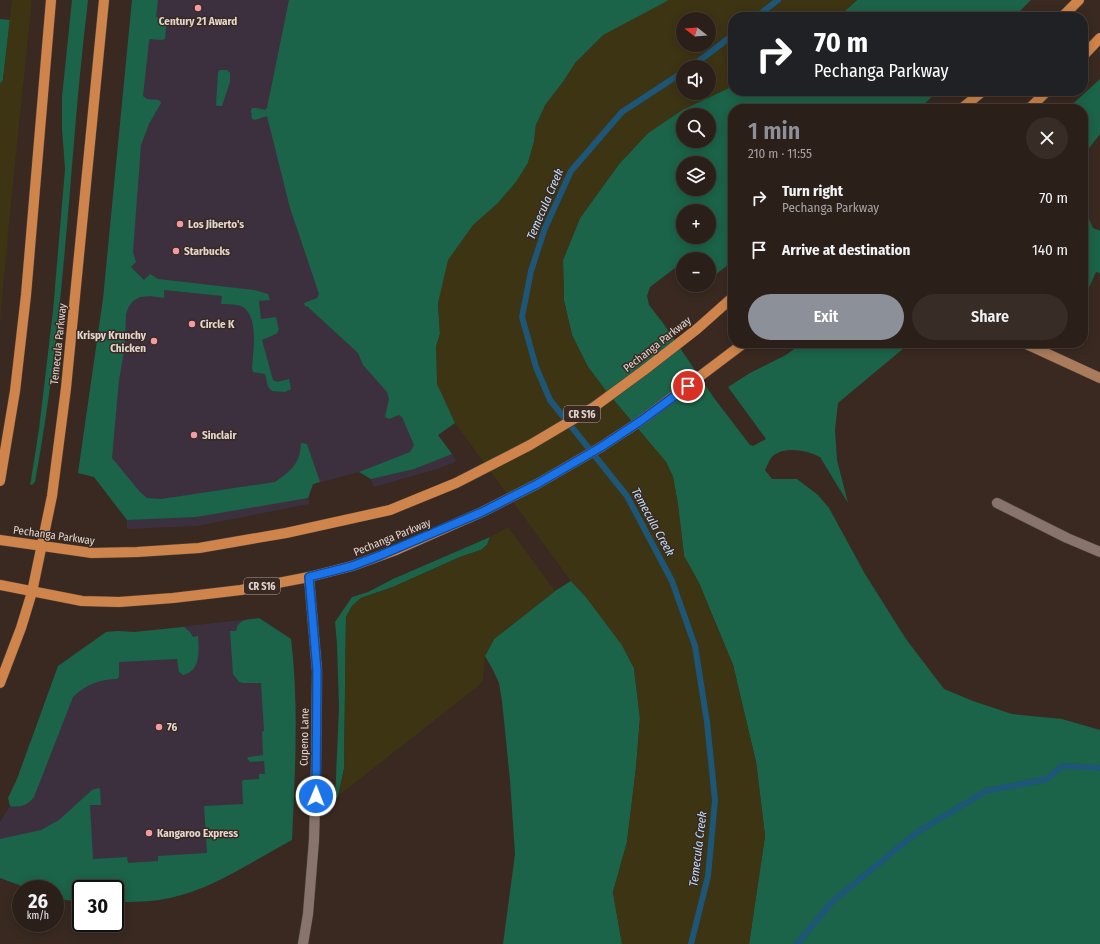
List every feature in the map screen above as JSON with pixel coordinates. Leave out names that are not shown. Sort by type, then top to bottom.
[{"type":"main road","points":[[0,481],[15,391],[26,295],[51,0]]},
{"type":"main road","name":"Temecula Parkway","points":[[0,683],[21,628],[32,592],[52,496],[66,388],[104,0]]},
{"type":"main road","points":[[1067,12],[1079,0]]},
{"type":"main road","points":[[1088,51],[1100,38]]},
{"type":"main road","points":[[968,104],[977,96]]},
{"type":"main road","points":[[1034,104],[1042,96]]},
{"type":"main road","name":"Pechanga Parkway","points":[[0,540],[92,554],[198,548],[286,533],[390,510],[456,483],[530,445],[594,407],[643,371],[728,301]]},
{"type":"main road","name":"Pechanga Parkway","points":[[0,585],[82,601],[120,602],[233,591],[309,577],[352,566],[482,512],[537,484],[601,447],[642,420],[737,348]]},
{"type":"main road","points":[[1035,348],[1100,378]]},
{"type":"street","points":[[996,503],[1067,538],[1100,552]]},
{"type":"street","name":"Cupeno Lane","points":[[303,944],[308,914],[314,840],[316,767],[317,671],[309,577]]},
{"type":"shaded area","points":[[132,0],[316,0],[307,42],[455,423],[438,435],[457,461],[437,469],[374,487],[371,479],[359,472],[314,484],[308,498],[309,504],[197,526],[127,529],[127,520],[94,477],[78,473],[103,299]]},
{"type":"shaded area","points":[[259,618],[291,639],[296,718],[292,840],[230,875],[205,887],[169,898],[124,902],[124,880],[72,880],[72,900],[65,900],[64,880],[12,880],[12,882],[0,878],[0,822],[10,806],[8,798],[17,779],[118,631],[134,632]]},
{"type":"green space","points":[[72,0],[88,0],[53,360],[42,441],[35,482],[32,485],[30,484],[39,429],[53,311],[65,169],[62,129],[62,97]]},
{"type":"green space","points":[[132,0],[158,0],[156,17],[167,18],[165,39],[150,39],[149,42],[143,96],[147,99],[159,100],[161,103],[149,124],[141,145],[133,252],[136,262],[131,267],[144,280],[150,274],[158,279],[254,290],[268,294],[270,300],[259,301],[261,319],[276,317],[279,330],[276,334],[262,340],[273,380],[277,382],[289,379],[291,389],[285,392],[272,391],[268,387],[265,374],[253,372],[253,327],[248,312],[243,307],[221,304],[222,296],[164,290],[164,298],[150,296],[140,297],[133,301],[126,314],[125,345],[119,380],[112,458],[140,492],[147,498],[161,499],[275,482],[286,474],[297,462],[301,443],[307,444],[320,482],[313,484],[308,498],[196,517],[127,520],[94,477],[78,473],[103,299]]},
{"type":"green space","points":[[289,0],[669,0],[576,62],[536,125],[534,142],[528,163],[516,182],[499,202],[438,303],[440,334],[436,347],[449,409],[455,423],[438,435],[452,454],[414,469],[371,479],[359,472],[410,452],[414,445],[402,417],[399,415],[389,419],[385,417],[389,399],[387,392],[363,365],[358,353],[308,307],[305,306],[304,303],[317,298],[319,294],[290,208],[267,116],[255,120],[252,119],[252,108],[265,110],[267,108]]},
{"type":"green space","points":[[857,0],[1031,0],[1019,12],[844,12]]},
{"type":"green space","points":[[0,19],[10,20],[3,80],[0,84]]},
{"type":"green space","points":[[220,70],[227,70],[230,73],[230,82],[222,106],[218,106],[216,105],[218,72]]},
{"type":"green space","points":[[1100,79],[1100,134],[1088,150],[1088,104],[1072,104],[1081,96],[1088,96],[1088,90]]},
{"type":"green space","points":[[728,88],[728,96],[933,96],[924,104],[728,104],[728,265],[716,274],[716,252],[676,252],[676,267],[650,287],[647,296],[649,305],[714,398],[750,445],[753,446],[766,439],[728,387],[750,373],[786,355],[795,348],[904,348],[838,403],[835,430],[837,460],[848,503],[820,457],[815,454],[795,450],[781,451],[771,458],[765,470],[772,479],[797,479],[818,495],[829,508],[865,574],[906,639],[944,689],[973,701],[1012,714],[1062,719],[1100,730],[1100,944],[749,944],[765,836],[756,762],[733,665],[699,583],[684,556],[673,477],[666,462],[606,391],[588,367],[572,335],[564,301],[563,260],[580,218],[619,164],[648,133],[676,114],[676,148],[716,148],[716,108],[686,108],[703,100],[716,100],[716,94]]},
{"type":"green space","points":[[1088,216],[1093,228],[1100,231],[1100,273],[1096,272],[1088,290]]},
{"type":"green space","points":[[490,537],[487,545],[481,550],[460,557],[393,587],[361,598],[352,606],[346,617],[344,769],[338,796],[335,799],[339,708],[335,622],[352,597],[368,592],[393,579]]},
{"type":"green space","points":[[571,581],[586,597],[622,645],[634,668],[640,718],[636,768],[627,842],[613,892],[622,944],[503,944],[515,854],[510,780],[502,701],[499,683],[485,656],[494,639],[555,591]]},
{"type":"green space","points":[[259,618],[291,639],[296,714],[292,840],[218,881],[187,893],[157,900],[124,902],[124,880],[72,880],[72,900],[64,900],[64,880],[12,880],[12,882],[0,878],[0,839],[41,830],[59,820],[92,790],[98,788],[100,789],[101,805],[90,805],[93,859],[127,857],[128,863],[158,861],[158,856],[207,853],[204,806],[243,804],[243,780],[259,779],[259,774],[265,774],[264,761],[250,762],[247,758],[263,755],[262,732],[264,731],[261,683],[239,682],[233,674],[230,631],[236,631],[241,622]]},
{"type":"green space","points":[[184,627],[193,637],[198,636],[198,659],[193,669],[189,673],[183,675],[179,672],[177,659],[119,662],[119,677],[117,679],[105,680],[88,686],[73,697],[34,797],[24,805],[17,807],[10,806],[8,798],[17,779],[58,666],[106,632],[134,632]]},
{"type":"sand","points":[[12,0],[32,0],[0,321],[0,84],[3,80]]},
{"type":"sand","points":[[669,0],[857,0],[844,12],[728,12],[728,88],[716,94],[716,60],[676,60],[676,100],[703,100],[686,108],[676,108],[676,114],[648,133],[619,164],[580,218],[563,260],[564,301],[572,335],[588,367],[606,391],[666,462],[673,477],[684,556],[699,583],[733,665],[756,762],[765,836],[749,944],[622,944],[613,892],[627,842],[636,768],[640,718],[634,668],[622,645],[586,597],[571,581],[455,423],[437,384],[436,347],[440,334],[438,303],[448,260],[473,225],[499,202],[516,182],[528,163],[534,142],[536,125],[545,105],[576,62],[603,35]]},
{"type":"sand","points":[[508,527],[555,591],[494,639],[485,656],[483,681],[477,687],[338,796],[344,769],[346,617],[352,606],[361,598],[393,587],[460,557],[481,550],[487,545],[490,537]]},
{"type":"waterway","name":"Temecula Creek","points":[[762,12],[778,0]]},
{"type":"waterway","name":"Temecula Creek","points":[[700,60],[728,39]]},
{"type":"waterway","name":"Temecula Creek","points":[[676,77],[622,112],[571,171],[545,228],[531,271],[522,317],[536,367],[550,400],[627,496],[672,581],[695,646],[707,722],[715,800],[708,876],[691,944]]},
{"type":"waterway","points":[[797,944],[832,902],[916,833],[986,791],[1047,779],[1062,766],[1100,768]]},
{"type":"place","name":"Century 21 Award","points":[[198,8]]},
{"type":"place","name":"Los Jiberto's","points":[[180,224]]},
{"type":"place","name":"Starbucks","points":[[176,251]]},
{"type":"place","name":"Circle K","points":[[192,324]]},
{"type":"place","name":"Krispy Krunchy Chicken","points":[[154,341]]},
{"type":"place","name":"Sinclair","points":[[194,435]]},
{"type":"place","name":"76","points":[[159,727]]},
{"type":"place","name":"Kangaroo Express","points":[[149,833]]},
{"type":"route","points":[[316,796],[317,671],[309,577],[352,566],[396,550],[482,512],[537,484],[601,447],[642,420],[688,386]]}]
